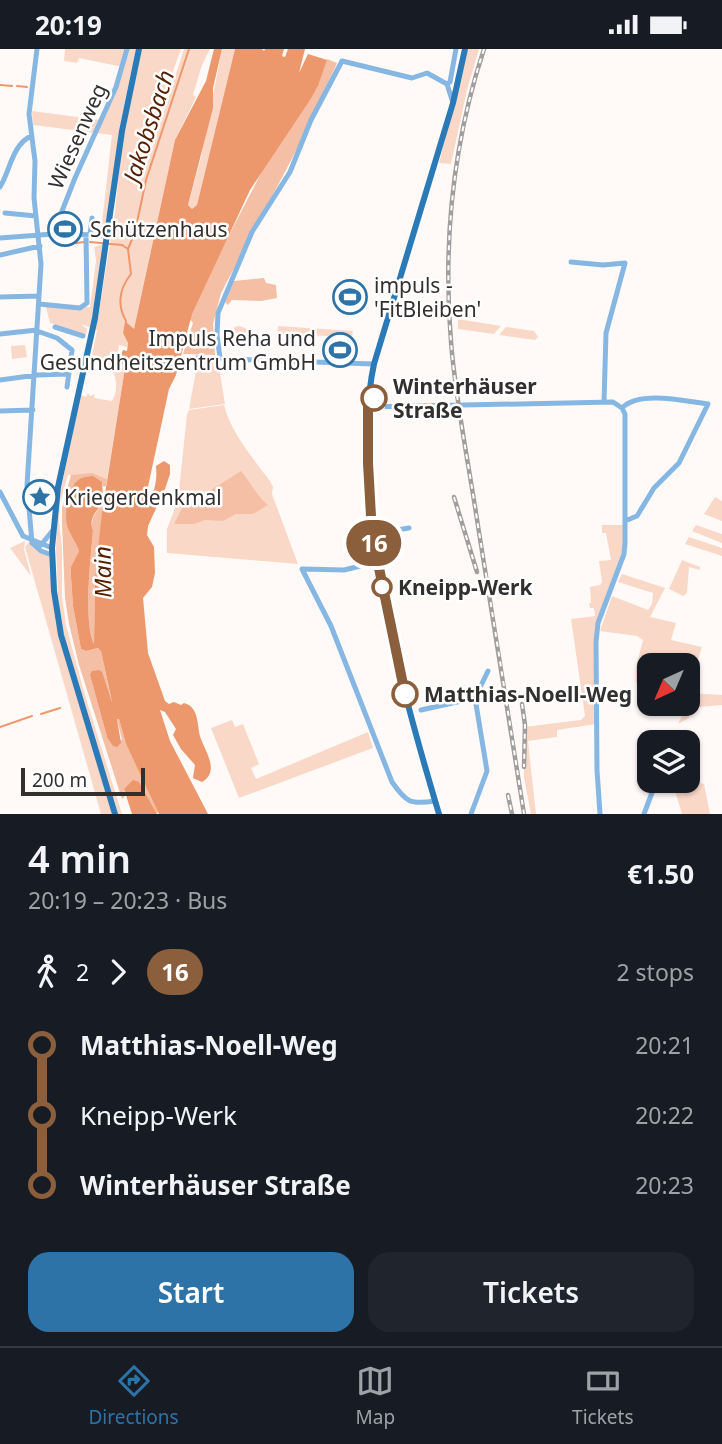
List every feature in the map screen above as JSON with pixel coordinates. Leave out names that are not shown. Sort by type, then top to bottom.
[{"type":"main road","points":[[115,814],[61,635],[55,608],[52,552],[58,487],[91,340],[122,131],[139,49]]},
{"type":"main road","points":[[439,814],[409,713],[372,534],[368,407],[374,364],[453,103],[465,49]]},
{"type":"street","points":[[37,49],[30,106],[40,246],[39,304],[27,496],[32,540],[37,548],[52,552]]},
{"type":"street","name":"Wiesenweg","points":[[52,234],[121,76],[127,49]]},
{"type":"street","points":[[447,84],[450,82],[456,49]]},
{"type":"street","points":[[220,358],[218,313],[253,232],[290,172],[311,120],[342,61],[412,78],[426,73],[447,84],[453,103]]},
{"type":"street","points":[[0,187],[21,143],[31,136]]},
{"type":"street","points":[[21,143],[33,145]]},
{"type":"street","points":[[5,213],[36,216]]},
{"type":"street","points":[[39,304],[84,307],[87,303],[87,239],[92,218]]},
{"type":"street","points":[[0,238],[52,234],[87,239],[106,235]]},
{"type":"street","points":[[0,255],[40,246]]},
{"type":"street","points":[[571,262],[603,265],[625,263],[606,333],[604,402]]},
{"type":"street","points":[[0,297],[39,296]]},
{"type":"street","points":[[55,327],[83,336]]},
{"type":"street","points":[[0,334],[37,331],[57,338],[72,350],[67,387]]},
{"type":"street","points":[[196,358],[374,364]]},
{"type":"street","points":[[0,380],[69,374]]},
{"type":"street","points":[[622,408],[627,402],[644,397],[708,404],[679,463],[653,488],[637,516],[625,521]]},
{"type":"street","points":[[368,407],[613,402],[622,408],[625,414],[624,554],[598,623],[596,642],[600,814]]},
{"type":"street","points":[[0,411],[33,410]]},
{"type":"street","points":[[0,492],[25,538],[52,552]]},
{"type":"street","points":[[372,534],[409,528]]},
{"type":"street","points":[[41,545],[54,530]]},
{"type":"street","points":[[377,562],[344,570],[302,569],[331,626],[360,706],[392,782],[401,795],[412,803],[435,801]]},
{"type":"street","points":[[471,814],[486,771],[475,698],[488,671]]},
{"type":"street","points":[[421,710],[475,698]]},
{"type":"street","points":[[652,793],[644,812],[652,814]]},
{"type":"shaded area","points":[[65,49],[136,49],[121,121],[105,233],[101,231],[112,135],[33,125],[32,111],[101,120],[123,67],[79,58],[77,63],[64,61]]},
{"type":"shaded area","points":[[141,49],[181,49],[164,96],[167,99],[148,160],[184,49],[210,49],[193,95],[196,97],[175,140],[134,329],[125,322],[123,333],[127,347],[119,345],[117,363],[123,364],[125,368],[107,479],[92,475],[68,475],[60,503],[62,596],[66,625],[122,814],[118,814],[62,633],[56,548],[58,504],[80,395],[86,397],[88,393],[90,396],[95,394],[94,398],[112,401],[116,383],[107,360],[92,355],[97,330],[81,324],[87,329],[86,335],[50,323],[46,307],[90,307],[96,261],[94,247],[104,244],[92,317],[98,318],[115,212],[121,152]]},
{"type":"shaded area","points":[[222,49],[235,49],[197,205],[192,209],[188,205],[201,158]]},
{"type":"shaded area","points":[[468,49],[479,49],[451,164],[439,163]]},
{"type":"shaded area","points":[[327,59],[337,63],[306,132],[221,293],[213,324],[215,355],[183,354],[193,323],[187,316],[282,133],[317,88]]},
{"type":"shaded area","points":[[60,217],[81,221],[81,232],[71,233],[71,226],[65,226],[66,222],[61,222],[57,233]]},
{"type":"shaded area","points":[[264,278],[266,283],[276,285],[277,298],[261,301],[232,300],[228,305],[225,302],[234,281]]},
{"type":"shaded area","points":[[458,319],[501,326],[494,334],[458,329]]},
{"type":"shaded area","points":[[278,326],[353,331],[352,337],[277,334]]},
{"type":"shaded area","points":[[234,327],[251,330],[253,334],[248,347],[233,345]]},
{"type":"shaded area","points":[[506,327],[534,331],[538,337],[535,340],[499,335]]},
{"type":"shaded area","points":[[25,345],[27,357],[12,359],[11,346]]},
{"type":"shaded area","points":[[198,360],[218,360],[225,404],[189,409]]},
{"type":"shaded area","points":[[224,405],[237,435],[273,487],[272,494],[298,564],[167,553],[167,529],[178,500],[187,414],[189,410]]},
{"type":"shaded area","points":[[241,471],[268,505],[253,514],[236,514],[223,521],[174,524],[183,506],[196,506],[206,493]]},
{"type":"shaded area","points":[[92,473],[107,479],[106,486],[103,487],[102,482],[70,530],[79,551],[71,568],[71,577],[81,649],[101,650],[111,699],[90,675],[107,737],[122,740],[119,719],[126,744],[159,812],[156,813],[139,782],[124,789],[125,796],[122,799],[79,665],[69,624],[65,598],[62,508],[71,475]]},
{"type":"shaded area","points":[[715,497],[722,501],[722,521],[704,514]]},
{"type":"shaded area","points":[[104,503],[95,577],[94,644],[88,605],[92,522]]},
{"type":"shaded area","points":[[602,525],[625,525],[625,543],[598,623],[596,724],[557,730],[557,737],[528,741],[536,814],[531,814],[524,777],[524,727],[581,720],[585,716],[571,619],[595,616],[594,608],[590,608],[589,603],[590,587],[602,582],[599,561],[611,560]]},
{"type":"shaded area","points":[[696,525],[722,534],[722,543],[692,531]]},
{"type":"shaded area","points":[[689,537],[722,548],[722,556],[685,544]]},
{"type":"shaded area","points":[[25,541],[24,549],[31,576],[10,548]]},
{"type":"shaded area","points":[[29,542],[50,557],[56,622],[114,814],[101,814],[25,547]]},
{"type":"shaded area","points":[[682,560],[700,567],[700,570],[689,567],[687,593],[683,596],[669,589]]},
{"type":"shaded area","points":[[622,574],[665,588],[650,617],[676,623],[671,640],[702,647],[700,654],[640,653],[643,640],[637,636],[600,631],[612,596],[648,610],[652,604],[653,593],[618,582]]},
{"type":"shaded area","points":[[700,694],[722,695],[722,705],[700,707]]},
{"type":"shaded area","points":[[682,716],[689,716],[689,718],[678,724]]},
{"type":"shaded area","points":[[232,720],[235,727],[243,724],[259,764],[251,768],[256,779],[368,732],[373,748],[239,798],[211,728]]},
{"type":"shaded area","points":[[700,783],[704,784],[710,814],[682,814],[676,793],[700,793]]},
{"type":"water","name":"Main","points":[[214,49],[222,49],[213,88],[213,108],[188,205],[192,209],[197,205],[235,49],[284,49],[282,56],[285,57],[288,49],[305,49],[299,73],[308,54],[327,60],[310,100],[250,190],[192,314],[176,375],[169,389],[146,496],[150,498],[154,490],[156,466],[164,461],[170,465],[170,474],[148,526],[147,535],[154,547],[155,573],[152,587],[143,598],[148,653],[165,701],[169,704],[184,703],[195,712],[211,766],[208,777],[202,782],[193,778],[195,765],[173,735],[176,729],[165,712],[160,710],[170,741],[208,814],[159,814],[126,744],[119,719],[121,743],[117,747],[113,746],[107,737],[90,675],[92,671],[102,672],[112,702],[101,651],[98,648],[86,651],[81,649],[71,577],[71,567],[79,551],[68,528],[66,513],[70,492],[82,478],[93,476],[102,482],[103,496],[105,494],[125,368],[123,364],[117,363],[123,350],[127,351],[128,343],[123,333],[125,321],[134,329],[175,140],[206,81]],"holes":[[[103,503],[95,577],[94,644],[88,605],[92,522]]]},
{"type":"water","points":[[133,780],[139,782],[157,814],[132,814],[124,789]]},
{"type":"waterway","name":"Jakobsbach","points":[[126,321],[121,309],[121,297],[131,274],[128,249],[135,232],[146,180],[189,49]]},
{"type":"waterway","points":[[0,85],[12,86]]},
{"type":"waterway","points":[[17,86],[27,87]]},
{"type":"waterway","points":[[158,106],[161,109]]},
{"type":"waterway","points":[[61,245],[84,242]]},
{"type":"waterway","points":[[90,242],[122,245],[128,249]]},
{"type":"waterway","points":[[41,714],[60,708]]},
{"type":"waterway","points":[[0,727],[32,716]]},
{"type":"railway","points":[[484,49],[473,85],[458,157],[450,231],[449,305],[459,411],[524,814]]},
{"type":"railway","points":[[454,497],[477,572]]},
{"type":"railway","points":[[522,704],[525,725],[524,767]]},
{"type":"railway","points":[[508,795],[512,814]]},
{"type":"bus line","name":"16","points":[[374,398],[377,406],[368,407],[372,534],[405,694]]},
{"type":"place","name":"Schützenhaus","points":[[65,229]]},
{"type":"place","name":"impuls - 'FitBleiben'","points":[[350,297]]},
{"type":"place","name":"Impuls Reha und Gesundheitszentrum GmbH","points":[[340,350]]},
{"type":"place","name":"Winterhäuser Straße","points":[[374,398]]},
{"type":"place","name":"Kriegerdenkmal","points":[[40,497]]},
{"type":"place","name":"Kneipp-Werk","points":[[382,587]]},
{"type":"place","name":"Matthias-Noell-Weg","points":[[405,694]]}]
